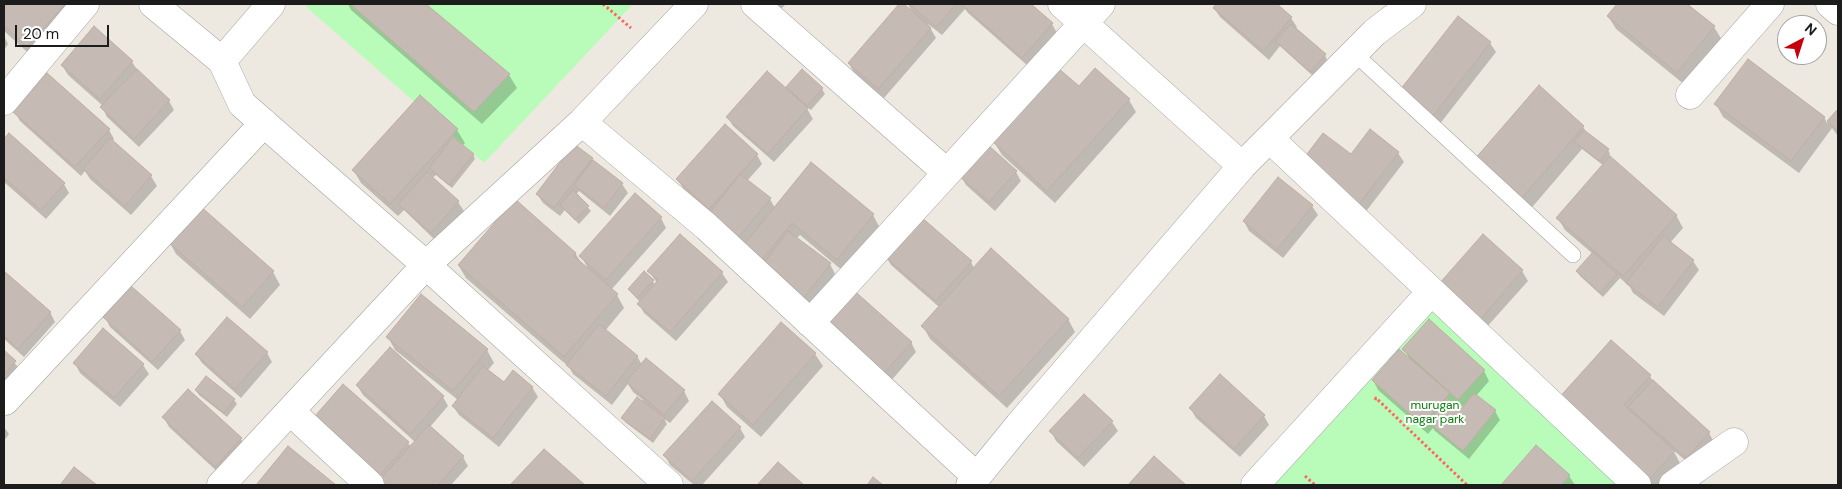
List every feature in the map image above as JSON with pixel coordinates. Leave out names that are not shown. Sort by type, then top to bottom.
[{"type":"street","points":[[4,100],[85,4]]},
{"type":"street","points":[[154,4],[222,61],[242,104],[426,265],[669,485]]},
{"type":"street","points":[[222,61],[271,4]]},
{"type":"street","points":[[221,485],[426,265],[582,122],[694,4]]},
{"type":"street","points":[[755,4],[946,172]]},
{"type":"street","points":[[1062,4],[1092,13],[1242,166]]},
{"type":"street","points":[[582,122],[707,227],[974,481],[1019,425],[1242,166],[1375,32],[1412,4]]},
{"type":"street","points":[[1690,95],[1770,4]]},
{"type":"street","points":[[1830,4],[1838,11]]},
{"type":"street","points":[[810,323],[1092,13]]},
{"type":"street","points":[[5,401],[264,123]]},
{"type":"street","points":[[1270,139],[1637,485]]},
{"type":"street","points":[[1255,485],[1431,292]]},
{"type":"street","points":[[290,411],[370,485]]},
{"type":"street","points":[[1673,485],[1734,442]]},
{"type":"lane","points":[[1354,53],[1572,255]]},
{"type":"path","points":[[603,4],[652,48]]},
{"type":"path","points":[[1376,398],[1468,485]]},
{"type":"path","points":[[1305,476],[1315,485]]},
{"type":"green space","points":[[303,4],[633,4],[484,163]]},
{"type":"green space","name":"murugan nagar park","points":[[1431,309],[1618,485],[1272,485]]},
{"type":"building","points":[[4,4],[65,4],[27,47],[4,26]]},
{"type":"building","points":[[350,4],[426,4],[510,74],[474,112]]},
{"type":"building","points":[[899,4],[904,4],[931,28],[878,89],[848,63]]},
{"type":"building","points":[[909,4],[956,4],[936,27]]},
{"type":"building","points":[[961,4],[1031,4],[1053,23],[1022,58]]},
{"type":"building","points":[[1216,4],[1277,4],[1292,17],[1263,51],[1213,8]]},
{"type":"building","points":[[1617,4],[1687,4],[1715,26],[1677,73],[1607,16]]},
{"type":"building","points":[[1458,16],[1491,42],[1433,116],[1400,90]]},
{"type":"building","points":[[1291,24],[1326,54],[1310,72],[1275,41]]},
{"type":"building","points":[[94,26],[133,61],[100,99],[61,65]]},
{"type":"building","points":[[1748,59],[1825,117],[1791,161],[1714,104]]},
{"type":"building","points":[[1058,68],[1079,86],[1095,68],[1130,99],[1047,191],[993,142]]},
{"type":"building","points":[[137,69],[170,100],[134,139],[100,107]]},
{"type":"building","points":[[802,69],[823,88],[807,106],[786,87]]},
{"type":"building","points":[[767,71],[808,108],[768,154],[726,117]]},
{"type":"building","points":[[47,73],[110,129],[75,167],[13,112]]},
{"type":"building","points":[[1539,85],[1584,126],[1520,200],[1474,160]]},
{"type":"building","points":[[420,95],[458,129],[390,204],[352,170]]},
{"type":"building","points":[[1838,109],[1838,131],[1827,121]]},
{"type":"building","points":[[725,124],[758,154],[709,209],[676,179]]},
{"type":"building","points":[[1370,129],[1399,152],[1358,206],[1301,162],[1323,133],[1351,154]]},
{"type":"building","points":[[1584,130],[1609,149],[1600,161],[1574,142]]},
{"type":"building","points":[[9,133],[65,183],[41,210],[4,178],[4,139]]},
{"type":"building","points":[[453,137],[474,154],[449,185],[429,168]]},
{"type":"building","points":[[110,138],[152,175],[125,206],[83,169]]},
{"type":"building","points":[[574,144],[593,158],[554,208],[536,194]]},
{"type":"building","points":[[987,144],[1017,171],[989,202],[959,176]]},
{"type":"building","points":[[1610,156],[1677,215],[1623,276],[1556,218]]},
{"type":"building","points":[[593,160],[623,183],[604,208],[574,185]]},
{"type":"building","points":[[811,162],[874,214],[837,260],[792,223],[760,262],[742,247]]},
{"type":"building","points":[[427,172],[459,201],[431,233],[398,204]]},
{"type":"building","points":[[740,174],[771,198],[738,238],[708,215]]},
{"type":"building","points":[[1278,177],[1313,205],[1277,250],[1243,221]]},
{"type":"building","points":[[573,190],[589,206],[575,220],[560,205]]},
{"type":"building","points":[[635,193],[662,217],[606,280],[579,256]]},
{"type":"building","points":[[515,199],[576,253],[574,256],[618,294],[564,357],[458,265]]},
{"type":"building","points":[[199,205],[274,271],[242,307],[167,241]]},
{"type":"building","points":[[920,216],[972,261],[936,301],[884,256]]},
{"type":"building","points":[[788,231],[831,263],[803,299],[761,267]]},
{"type":"building","points":[[680,234],[723,272],[670,332],[637,304],[658,280],[647,271]]},
{"type":"building","points":[[1483,234],[1523,270],[1479,321],[1438,285]]},
{"type":"building","points":[[1663,236],[1694,260],[1658,307],[1626,283]]},
{"type":"building","points":[[991,248],[1069,319],[999,396],[921,326]]},
{"type":"building","points":[[1593,252],[1617,274],[1600,293],[1576,271]]},
{"type":"building","points":[[4,271],[51,312],[18,349],[4,336]]},
{"type":"building","points":[[644,271],[654,280],[637,298],[628,289]]},
{"type":"building","points":[[131,286],[181,330],[152,362],[103,317]]},
{"type":"building","points":[[850,287],[912,342],[884,373],[822,319]]},
{"type":"building","points":[[421,294],[488,349],[453,391],[386,337]]},
{"type":"building","points":[[227,317],[268,352],[235,389],[195,354]]},
{"type":"building","points":[[1429,319],[1485,370],[1458,400],[1402,349]]},
{"type":"building","points":[[781,322],[816,353],[753,425],[718,394]]},
{"type":"building","points":[[599,324],[638,356],[606,396],[566,365]]},
{"type":"building","points":[[103,328],[144,364],[114,398],[73,363]]},
{"type":"building","points":[[1611,340],[1651,375],[1624,405],[1675,451],[1647,482],[1557,400]]},
{"type":"building","points":[[390,347],[444,396],[410,434],[356,385]]},
{"type":"building","points":[[1399,349],[1450,393],[1422,425],[1372,380]]},
{"type":"building","points":[[4,350],[16,361],[4,375]]},
{"type":"building","points":[[646,358],[685,390],[664,415],[626,382]]},
{"type":"building","points":[[483,366],[504,382],[513,370],[533,387],[493,438],[452,406]]},
{"type":"building","points":[[1220,374],[1265,415],[1234,449],[1189,408]]},
{"type":"building","points":[[206,376],[235,399],[224,413],[195,390]]},
{"type":"building","points":[[1653,380],[1710,432],[1686,458],[1628,407]]},
{"type":"building","points":[[343,384],[409,442],[373,483],[308,424]]},
{"type":"building","points":[[188,389],[242,438],[215,467],[162,417]]},
{"type":"building","points":[[1474,393],[1496,410],[1463,451],[1428,422],[1447,398],[1461,409]]},
{"type":"building","points":[[1084,394],[1113,421],[1078,458],[1049,431]]},
{"type":"building","points":[[637,397],[665,418],[650,439],[621,418]]},
{"type":"building","points":[[712,401],[741,427],[692,481],[663,455]]},
{"type":"building","points":[[429,425],[464,456],[438,485],[377,485],[376,484]]},
{"type":"building","points":[[1536,445],[1570,475],[1562,485],[1501,485]]},
{"type":"building","points":[[288,446],[336,485],[256,485]]},
{"type":"building","points":[[544,449],[585,485],[510,485]]},
{"type":"building","points":[[1154,456],[1186,485],[1128,485]]},
{"type":"building","points":[[778,462],[804,485],[757,485]]},
{"type":"building","points":[[74,467],[97,485],[60,485]]},
{"type":"building","points":[[873,477],[883,485],[867,485]]}]
